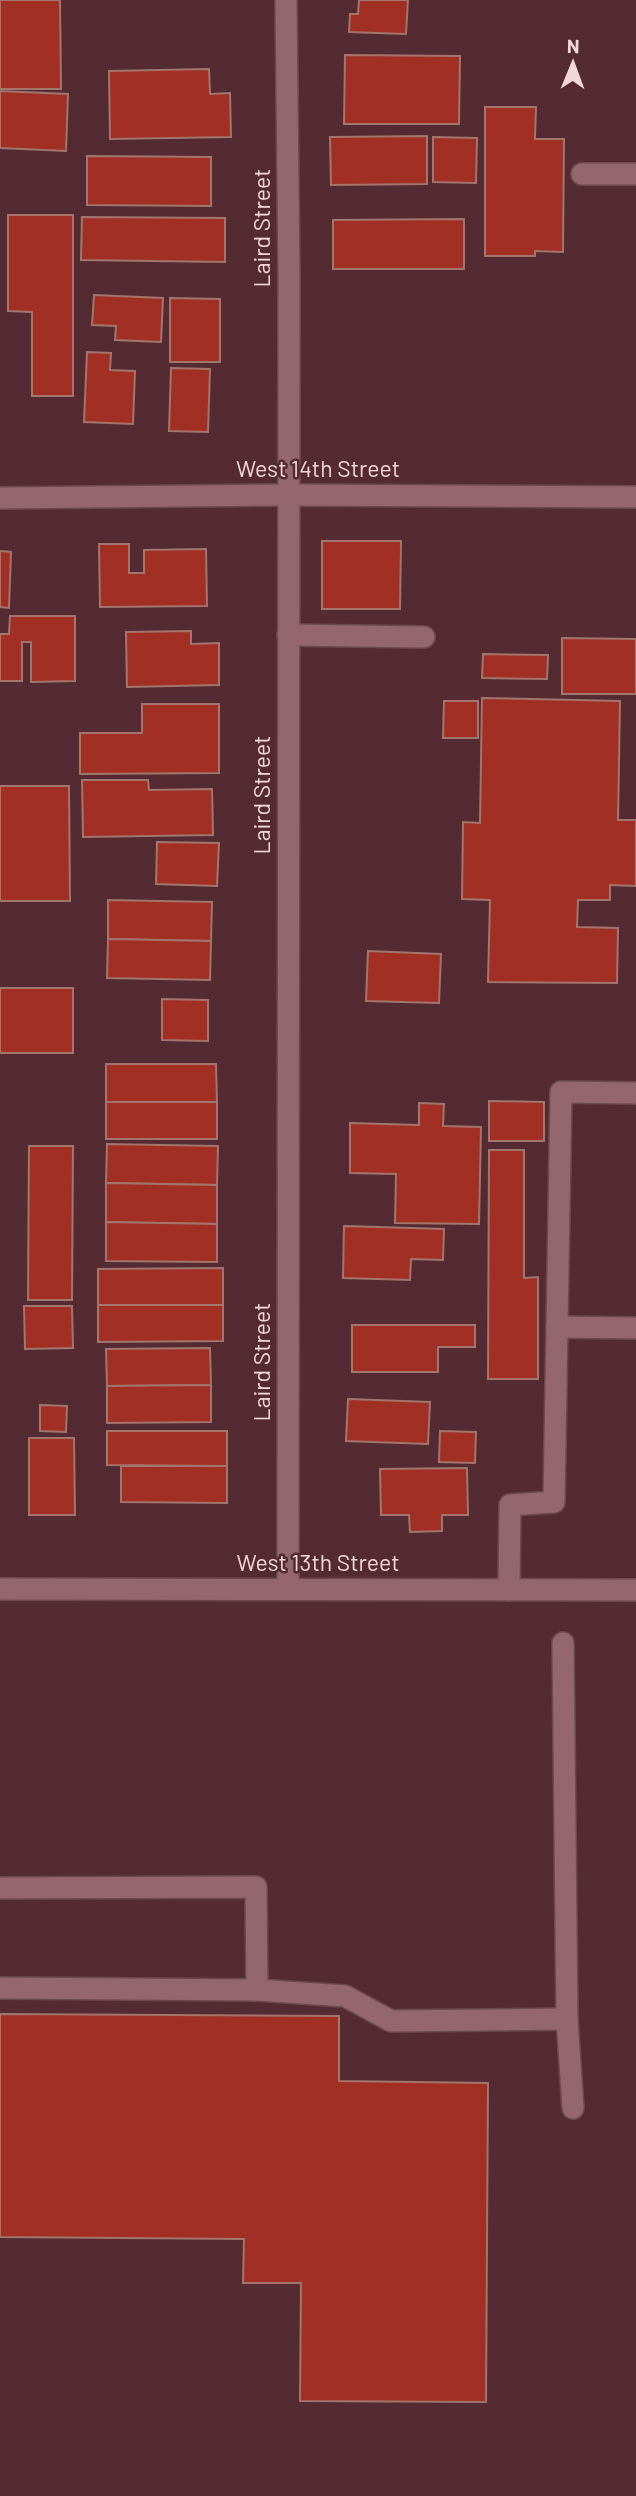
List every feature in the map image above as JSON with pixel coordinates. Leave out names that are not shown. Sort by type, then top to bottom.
[{"type":"street","name":"Laird Street","points":[[286,0],[289,495],[288,1589]]},
{"type":"street","points":[[582,174],[636,174]]},
{"type":"street","name":"West 14th Street","points":[[0,498],[289,495],[636,497]]},
{"type":"street","points":[[288,635],[424,637]]},
{"type":"street","points":[[509,1590],[510,1505],[554,1502],[562,1092],[636,1093]]},
{"type":"street","points":[[557,1327],[636,1328]]},
{"type":"street","name":"West 13th Street","points":[[0,1589],[636,1590]]},
{"type":"street","points":[[563,1643],[567,2019],[572,2108]]},
{"type":"street","points":[[0,1888],[256,1886],[257,1990]]},
{"type":"street","points":[[0,1988],[257,1990],[345,1996],[391,2021],[567,2019]]},
{"type":"building","points":[[0,0],[60,0],[61,89],[0,89]]},
{"type":"building","points":[[359,0],[408,0],[406,34],[349,32],[350,14],[358,14]]},
{"type":"building","points":[[345,55],[460,56],[459,124],[344,124]]},
{"type":"building","points":[[209,69],[210,94],[230,93],[231,137],[110,139],[109,71]]},
{"type":"building","points":[[0,91],[68,94],[66,151],[0,148]]},
{"type":"building","points":[[485,107],[536,107],[535,139],[564,139],[563,252],[535,251],[535,256],[485,256]]},
{"type":"building","points":[[427,136],[427,184],[331,185],[330,137]]},
{"type":"building","points":[[433,137],[477,138],[476,183],[433,182]]},
{"type":"building","points":[[87,156],[211,157],[211,206],[87,205]]},
{"type":"building","points":[[8,215],[73,215],[73,396],[32,396],[32,312],[8,311]]},
{"type":"building","points":[[82,217],[225,218],[225,262],[81,260]]},
{"type":"building","points":[[464,219],[464,269],[333,269],[333,220]]},
{"type":"building","points":[[94,295],[163,298],[161,342],[115,340],[116,326],[92,325]]},
{"type":"building","points":[[170,298],[220,299],[220,362],[170,362]]},
{"type":"building","points":[[87,352],[111,353],[110,370],[135,371],[133,424],[84,422]]},
{"type":"building","points":[[171,368],[210,369],[208,432],[169,431]]},
{"type":"building","points":[[322,541],[401,541],[400,609],[322,609]]},
{"type":"building","points":[[99,544],[129,544],[129,573],[144,573],[144,550],[206,549],[207,606],[100,607]]},
{"type":"building","points":[[0,551],[11,552],[9,608],[0,607]]},
{"type":"building","points":[[10,616],[75,616],[75,681],[31,682],[31,642],[22,642],[22,681],[0,681],[0,634],[9,634]]},
{"type":"building","points":[[191,631],[191,644],[219,643],[219,685],[127,687],[126,632]]},
{"type":"building","points":[[562,638],[636,639],[636,694],[562,694]]},
{"type":"building","points":[[483,654],[548,655],[547,679],[482,678]]},
{"type":"building","points":[[482,698],[620,701],[618,820],[636,820],[636,886],[610,885],[610,900],[578,900],[577,927],[618,928],[617,983],[488,982],[490,900],[462,899],[463,822],[480,823]]},
{"type":"building","points":[[444,701],[478,701],[478,738],[443,738]]},
{"type":"building","points":[[142,704],[219,704],[219,773],[80,774],[80,733],[142,733]]},
{"type":"building","points":[[82,780],[148,780],[149,790],[212,789],[213,835],[83,837]]},
{"type":"building","points":[[0,786],[69,786],[70,901],[0,901]]},
{"type":"building","points":[[157,842],[219,843],[217,886],[156,884]]},
{"type":"building","points":[[108,900],[212,902],[211,941],[108,939]]},
{"type":"building","points":[[108,939],[211,941],[210,980],[107,978]]},
{"type":"building","points":[[368,951],[441,954],[439,1003],[366,1001]]},
{"type":"building","points":[[0,988],[73,988],[73,1053],[0,1053]]},
{"type":"building","points":[[162,999],[208,1000],[208,1041],[162,1040]]},
{"type":"building","points":[[106,1064],[216,1064],[217,1102],[106,1102]]},
{"type":"building","points":[[489,1101],[544,1102],[544,1141],[489,1141]]},
{"type":"building","points":[[106,1102],[217,1102],[217,1139],[106,1139]]},
{"type":"building","points":[[419,1103],[444,1104],[443,1126],[481,1127],[479,1224],[395,1223],[396,1174],[350,1173],[350,1123],[419,1125]]},
{"type":"building","points":[[107,1144],[218,1146],[217,1185],[106,1183]]},
{"type":"building","points":[[29,1146],[73,1146],[72,1300],[28,1300]]},
{"type":"building","points":[[489,1150],[524,1150],[524,1278],[538,1277],[538,1379],[488,1379]]},
{"type":"building","points":[[106,1183],[217,1185],[217,1224],[106,1222]]},
{"type":"building","points":[[106,1222],[217,1224],[217,1262],[106,1261]]},
{"type":"building","points":[[344,1226],[444,1229],[443,1260],[411,1259],[410,1280],[343,1278]]},
{"type":"building","points":[[223,1268],[223,1305],[98,1305],[98,1269]]},
{"type":"building","points":[[98,1305],[223,1305],[223,1341],[98,1342]]},
{"type":"building","points":[[24,1306],[72,1306],[73,1348],[25,1349]]},
{"type":"building","points":[[352,1325],[475,1325],[475,1347],[438,1347],[438,1372],[352,1372]]},
{"type":"building","points":[[210,1348],[211,1385],[107,1386],[106,1349]]},
{"type":"building","points":[[211,1385],[211,1422],[107,1423],[107,1386]]},
{"type":"building","points":[[348,1399],[430,1402],[428,1444],[346,1441]]},
{"type":"building","points":[[40,1405],[67,1406],[66,1432],[40,1431]]},
{"type":"building","points":[[107,1431],[227,1431],[227,1466],[107,1465]]},
{"type":"building","points":[[440,1431],[476,1432],[475,1463],[439,1462]]},
{"type":"building","points":[[29,1438],[74,1438],[75,1515],[29,1515]]},
{"type":"building","points":[[121,1466],[227,1466],[227,1503],[121,1502]]},
{"type":"building","points":[[467,1468],[468,1515],[442,1515],[442,1531],[410,1532],[409,1515],[381,1515],[380,1469]]},
{"type":"building","points":[[0,2014],[339,2016],[339,2081],[488,2083],[486,2402],[300,2401],[301,2283],[243,2283],[244,2239],[0,2237]]}]
